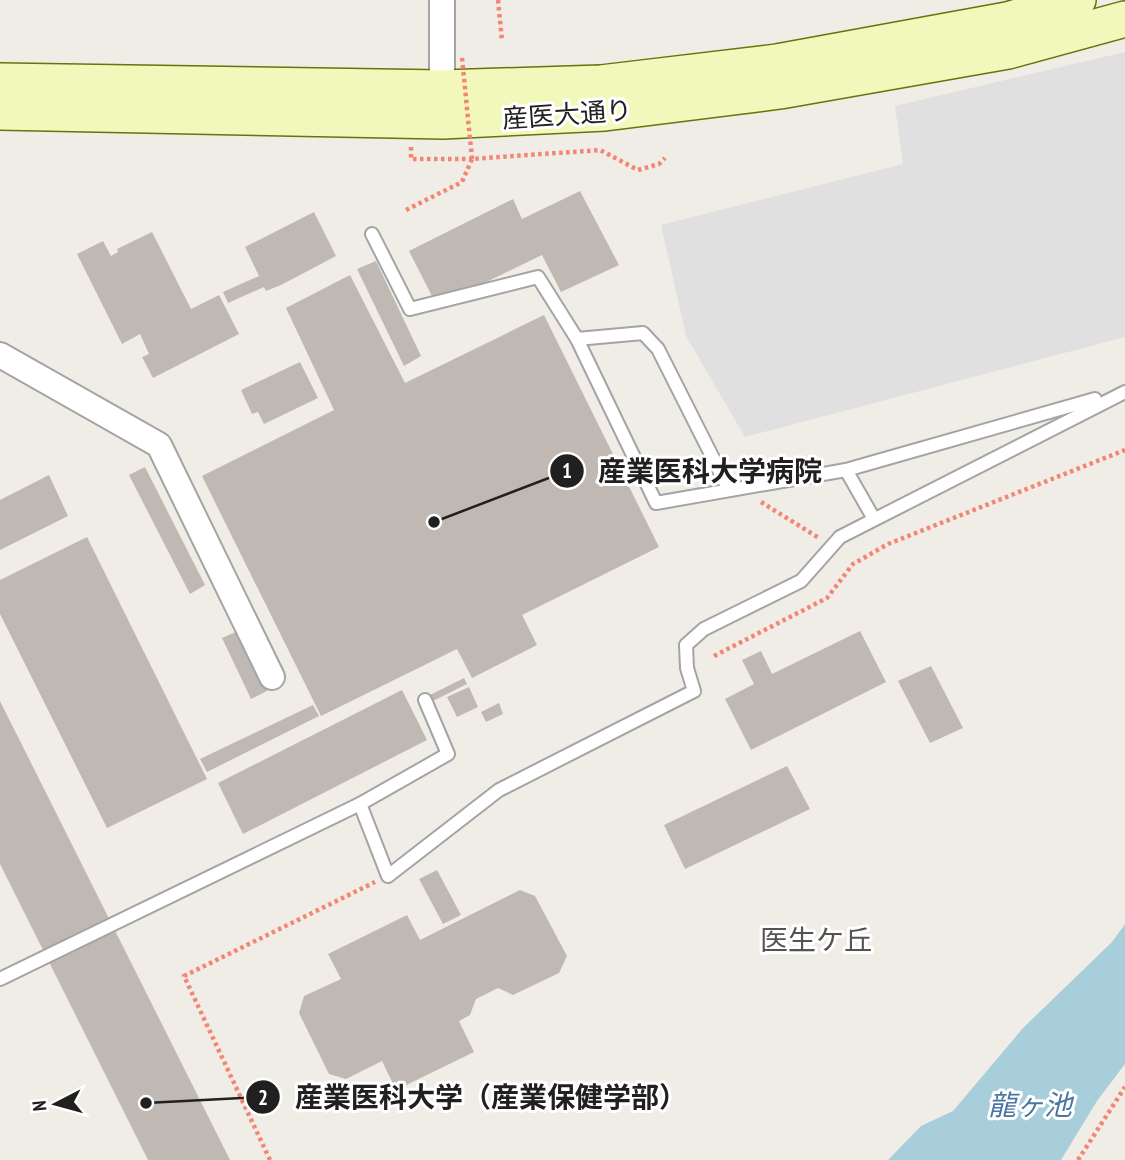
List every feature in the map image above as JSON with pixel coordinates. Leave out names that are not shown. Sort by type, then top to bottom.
[{"type":"street","points":[[442,0],[442,88]]},
{"type":"street","name":"産医大通り","points":[[0,81],[442,88],[601,83],[777,62],[1007,20],[1078,0]]},
{"type":"street","name":"産医大通り","points":[[0,112],[443,121],[605,113],[780,91],[995,53],[1125,19]]},
{"type":"street","points":[[0,355],[159,445],[272,677]]},
{"type":"lane","points":[[373,234],[410,309],[538,277],[577,339],[656,503],[727,488],[846,470],[1121,393]]},
{"type":"lane","points":[[577,339],[643,333],[658,349],[727,488]]},
{"type":"lane","points":[[360,804],[388,876],[499,790],[694,691],[687,668],[686,645],[704,629],[801,580],[840,537],[1121,393]]},
{"type":"lane","points":[[846,470],[874,519]]},
{"type":"lane","points":[[0,979],[360,804],[448,754],[425,700]]},
{"type":"path","points":[[498,0],[502,41]]},
{"type":"path","points":[[405,211],[462,182],[472,159],[462,58]]},
{"type":"path","points":[[411,142],[411,159],[472,159],[600,150],[638,170],[659,164],[664,158]]},
{"type":"path","points":[[715,656],[827,598],[853,564],[888,544],[1125,450]]},
{"type":"path","points":[[752,496],[832,546],[853,564]]},
{"type":"path","points":[[270,1160],[184,976],[388,876]]},
{"type":"path","points":[[1078,1160],[1125,1087]]},
{"type":"shaded area","points":[[1125,52],[1125,337],[745,437],[686,336],[661,225],[903,164],[895,106]]},
{"type":"water","name":"龍ヶ池","points":[[1125,924],[1125,1064],[1097,1101],[1061,1160],[888,1160],[921,1126],[953,1111],[1023,1028],[1112,942]]},
{"type":"building","points":[[580,191],[619,265],[561,292],[542,255],[437,306],[409,251],[513,199],[522,219]]},
{"type":"building","points":[[314,212],[336,256],[281,285],[266,291],[264,287],[228,303],[223,292],[259,276],[245,247]]},
{"type":"building","points":[[152,232],[191,309],[219,295],[239,334],[153,378],[142,357],[149,354],[140,334],[122,344],[77,254],[103,241],[111,256],[118,252],[117,249]]},
{"type":"building","points":[[376,261],[421,356],[404,366],[357,269]]},
{"type":"building","points":[[350,275],[405,383],[544,315],[659,547],[522,615],[537,645],[472,678],[457,649],[321,716],[202,476],[334,410],[286,308]]},
{"type":"building","points":[[300,362],[318,398],[264,424],[258,412],[252,414],[241,390]]},
{"type":"building","points":[[145,467],[205,585],[190,594],[129,475]]},
{"type":"building","points":[[49,475],[68,516],[0,550],[0,500]]},
{"type":"building","points":[[87,537],[207,779],[107,828],[0,614],[0,580]]},
{"type":"building","points":[[238,631],[267,691],[251,699],[222,638]]},
{"type":"building","points":[[860,631],[886,682],[751,750],[725,699],[754,684],[742,660],[761,651],[772,674]]},
{"type":"building","points":[[931,666],[963,728],[930,743],[898,681]]},
{"type":"building","points":[[464,678],[467,684],[431,702],[428,696]]},
{"type":"building","points":[[469,687],[478,707],[457,717],[447,697]]},
{"type":"building","points":[[402,690],[427,740],[243,834],[218,783]]},
{"type":"building","points":[[0,701],[230,1160],[148,1160],[0,864]]},
{"type":"building","points":[[499,703],[503,714],[486,722],[481,712]]},
{"type":"building","points":[[313,705],[319,716],[207,772],[200,759]]},
{"type":"building","points":[[787,766],[810,809],[685,869],[664,825]]},
{"type":"building","points":[[437,870],[461,915],[443,924],[419,879]]},
{"type":"building","points":[[520,890],[535,896],[567,956],[559,973],[513,995],[498,988],[476,999],[470,1015],[459,1021],[474,1052],[396,1090],[382,1061],[346,1079],[329,1074],[299,1013],[304,996],[341,979],[328,954],[407,915],[420,940]]},
{"type":"place","name":"産業医科大学病院","points":[[434,522]]},
{"type":"place","name":"産業医科大学（産業保健学部）","points":[[146,1103]]},
{"type":"district","name":"医生ケ丘","points":[[816,939]]}]
